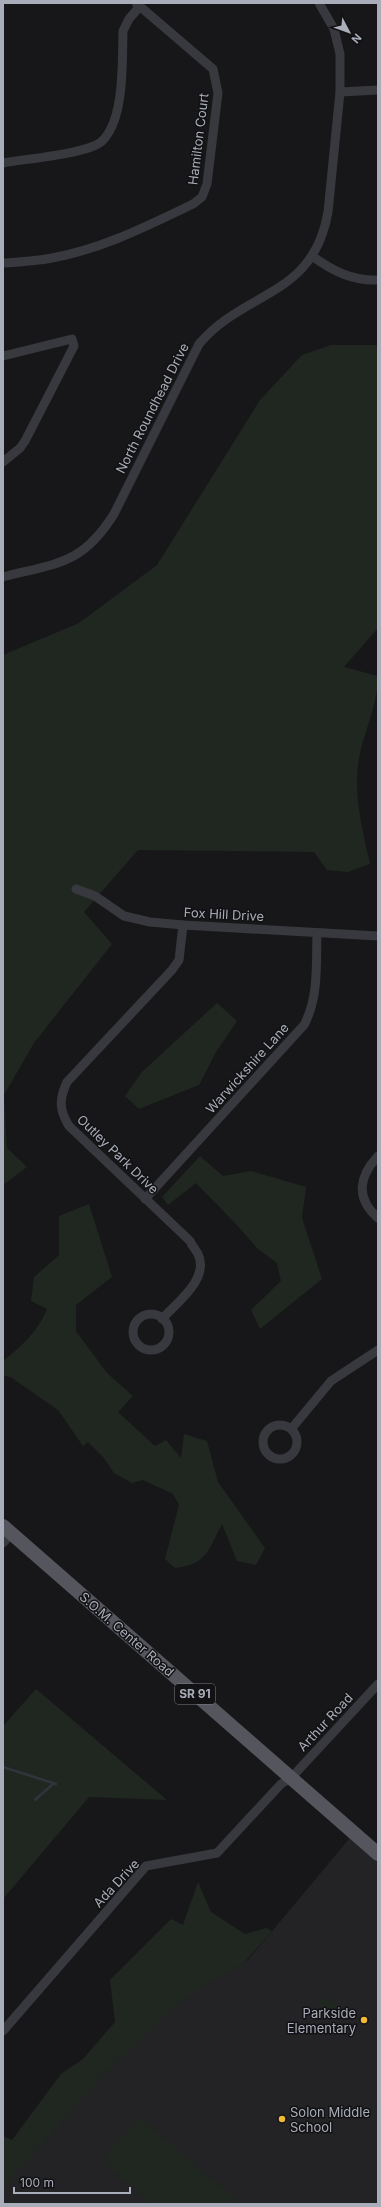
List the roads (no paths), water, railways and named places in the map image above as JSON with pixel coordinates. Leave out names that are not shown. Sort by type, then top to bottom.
[{"type":"main road","name":"S.O.M. Center Road","points":[[6,1534],[378,1854]]},
{"type":"street","name":"North Roundhead Drive","points":[[3,577],[69,560],[87,549],[102,534],[114,514],[199,344],[213,328],[231,314],[270,294],[299,274],[312,256],[324,232],[327,219],[340,92],[340,54],[334,29],[319,3]]},
{"type":"street","points":[[3,163],[86,148],[100,142],[109,132],[118,112],[124,31],[129,19],[138,5]]},
{"type":"street","name":"Hamilton Court","points":[[3,263],[52,258],[98,246],[130,234],[193,204],[202,197],[207,184],[218,93],[216,77],[213,69],[138,5]]},
{"type":"street","points":[[340,92],[378,90]]},
{"type":"street","points":[[312,256],[329,268],[347,276],[365,280],[378,280]]},
{"type":"street","points":[[3,356],[72,339],[74,346],[25,441],[20,448],[3,462]]},
{"type":"street","name":"Fox Hill Drive","points":[[76,889],[96,896],[124,916],[183,925],[378,936]]},
{"type":"street","name":"Outley Park Drive","points":[[162,1318],[195,1283],[200,1270],[199,1256],[190,1241],[69,1126],[62,1115],[62,1092],[67,1082],[172,970],[179,960],[183,925]]},
{"type":"street","name":"Warwickshire Lane","points":[[145,1199],[304,1025],[310,1013],[314,998],[317,933]]},
{"type":"street","points":[[378,1156],[366,1168],[362,1186],[365,1202],[378,1218]]},
{"type":"street","points":[[292,1428],[331,1381],[378,1350]]},
{"type":"street","name":"Arthur Road","points":[[291,1778],[378,1684]]},
{"type":"street","name":"Ada Drive","points":[[3,2031],[146,1866],[217,1853],[281,1784],[291,1778]]},
{"type":"waterway","points":[[3,1767],[56,1784]]},
{"type":"waterway","points":[[35,1800],[54,1783]]},
{"type":"place","name":"Parkside Elementary","points":[[364,2020]]},
{"type":"place","name":"Solon Middle School","points":[[282,2119]]}]
